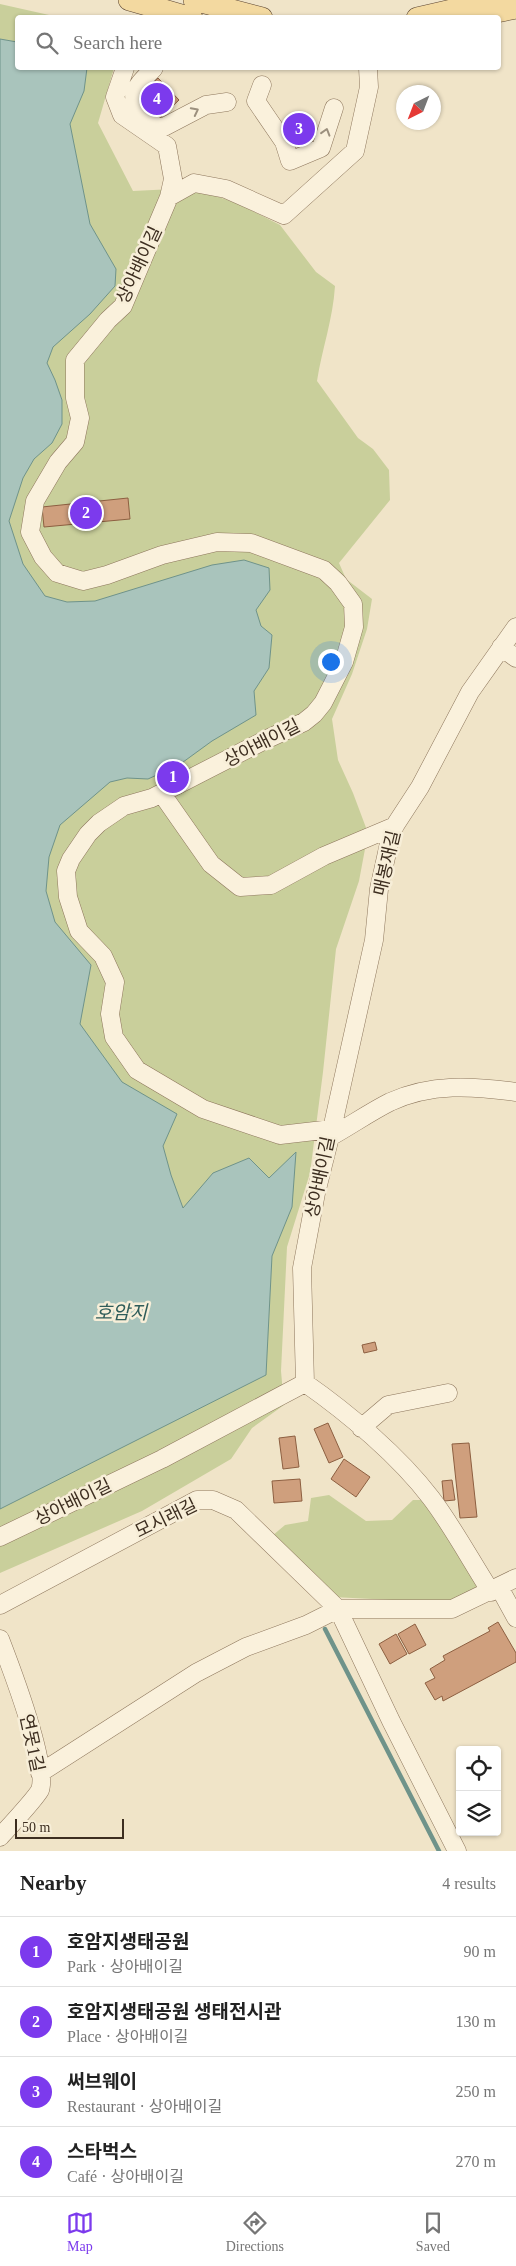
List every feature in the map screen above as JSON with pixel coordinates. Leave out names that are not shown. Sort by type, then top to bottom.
[{"type":"main road","points":[[194,0],[251,15]]},
{"type":"main road","points":[[430,15],[495,0]]},
{"type":"main road","points":[[140,5],[180,15]]},
{"type":"main road","points":[[485,15],[516,8]]},
{"type":"street","name":"상아배이길","points":[[0,1538],[162,1459],[305,1383],[302,1268],[316,1193],[331,1133],[280,1135],[203,1109],[137,1070],[114,1036],[110,1014],[115,982],[103,956],[79,931],[68,898],[66,871],[80,845],[99,824],[124,806],[162,794],[265,740],[304,722],[314,714],[323,703],[344,662],[354,627],[353,604],[338,583],[324,570],[251,543],[217,542],[162,555],[107,575],[83,581],[57,573],[43,557],[30,532],[36,502],[58,462],[75,442],[80,418],[75,398],[75,360],[108,320],[123,306],[169,197],[173,179],[168,146],[122,115],[115,97],[124,70]]},
{"type":"street","points":[[152,70],[136,88],[133,96],[134,103],[155,126],[162,128],[206,105],[227,102]]},
{"type":"street","points":[[169,197],[194,183],[226,189],[284,216],[355,152],[369,87],[368,70]]},
{"type":"street","points":[[262,85],[256,101],[284,142],[290,161],[321,148],[334,108]]},
{"type":"street","name":"매봉재길","points":[[331,1133],[374,940],[379,889],[385,859],[395,826],[420,787],[470,692],[516,627]]},
{"type":"street","points":[[501,647],[516,658]]},
{"type":"street","points":[[162,794],[211,864],[240,887],[270,884],[324,856],[395,826]]},
{"type":"street","points":[[331,1133],[391,1102],[430,1089],[475,1086],[516,1092]]},
{"type":"street","points":[[305,1383],[326,1397],[396,1458],[431,1499],[516,1618]]},
{"type":"street","points":[[361,1428],[388,1405],[448,1393]]},
{"type":"street","name":"모시래길","points":[[0,1605],[196,1500],[213,1500],[236,1510],[338,1609],[391,1721],[457,1851]]},
{"type":"street","points":[[40,1773],[196,1673],[246,1647],[306,1625],[338,1609],[452,1609],[516,1578]]},
{"type":"street","name":"연못1길","points":[[0,1639],[31,1725],[40,1773],[40,1790],[3,1831]]},
{"type":"green space","points":[[0,4],[49,15],[15,15],[15,70],[113,70],[98,123],[133,191],[193,188],[239,204],[280,225],[316,272],[335,286],[332,310],[317,381],[358,438],[373,449],[389,470],[390,500],[339,563],[346,579],[372,599],[367,629],[352,674],[332,719],[338,760],[368,833],[359,881],[336,949],[310,1173],[287,1247],[281,1371],[284,1405],[252,1428],[231,1459],[142,1511],[0,1573]]},
{"type":"green space","points":[[329,1495],[366,1521],[392,1520],[413,1500],[424,1500],[478,1581],[475,1589],[451,1603],[333,1597],[272,1536],[285,1525],[308,1521],[311,1498]]},
{"type":"water","name":"호암지","points":[[0,39],[15,42],[15,70],[87,70],[84,91],[70,124],[90,224],[116,269],[115,286],[90,314],[53,347],[47,363],[62,400],[62,424],[52,443],[34,459],[23,478],[9,521],[23,564],[45,596],[67,602],[95,601],[212,565],[244,560],[269,568],[270,590],[256,610],[261,626],[272,635],[269,668],[254,691],[256,715],[212,741],[179,765],[148,779],[127,778],[110,782],[60,825],[49,857],[46,891],[55,922],[91,965],[80,1024],[122,1082],[177,1114],[163,1146],[183,1208],[213,1173],[249,1158],[269,1178],[296,1152],[292,1207],[272,1256],[266,1375],[0,1509]]},
{"type":"building","points":[[158,78],[179,100],[157,121],[136,98]]},
{"type":"building","points":[[305,118],[313,130],[292,140],[285,128]]},
{"type":"building","points":[[128,498],[130,519],[44,527],[42,507]]},
{"type":"building","points":[[375,1342],[377,1350],[364,1353],[362,1345]]},
{"type":"building","points":[[328,1423],[343,1457],[329,1463],[314,1429]]},
{"type":"building","points":[[295,1436],[299,1467],[283,1469],[279,1438]]},
{"type":"building","points":[[469,1443],[477,1517],[460,1518],[452,1444]]},
{"type":"building","points":[[344,1459],[370,1477],[356,1497],[331,1479]]},
{"type":"building","points":[[300,1479],[302,1501],[274,1503],[272,1481]]},
{"type":"building","points":[[452,1480],[455,1500],[444,1501],[442,1481]]},
{"type":"building","points":[[498,1622],[516,1653],[516,1662],[443,1701],[442,1696],[435,1700],[425,1683],[435,1678],[430,1669],[445,1660],[443,1656],[490,1631],[488,1628]]},
{"type":"building","points":[[415,1624],[426,1645],[409,1654],[398,1634]]},
{"type":"building","points":[[396,1634],[407,1654],[390,1664],[379,1644]]},
{"type":"waterway","points":[[325,1629],[439,1851]]},
{"type":"place","name":"스타벅스","points":[[157,99]]},
{"type":"place","name":"써브웨이","points":[[299,129]]},
{"type":"place","name":"호암지생태공원 생태전시관","points":[[86,513]]},
{"type":"place","name":"호암지생태공원","points":[[173,777]]}]
